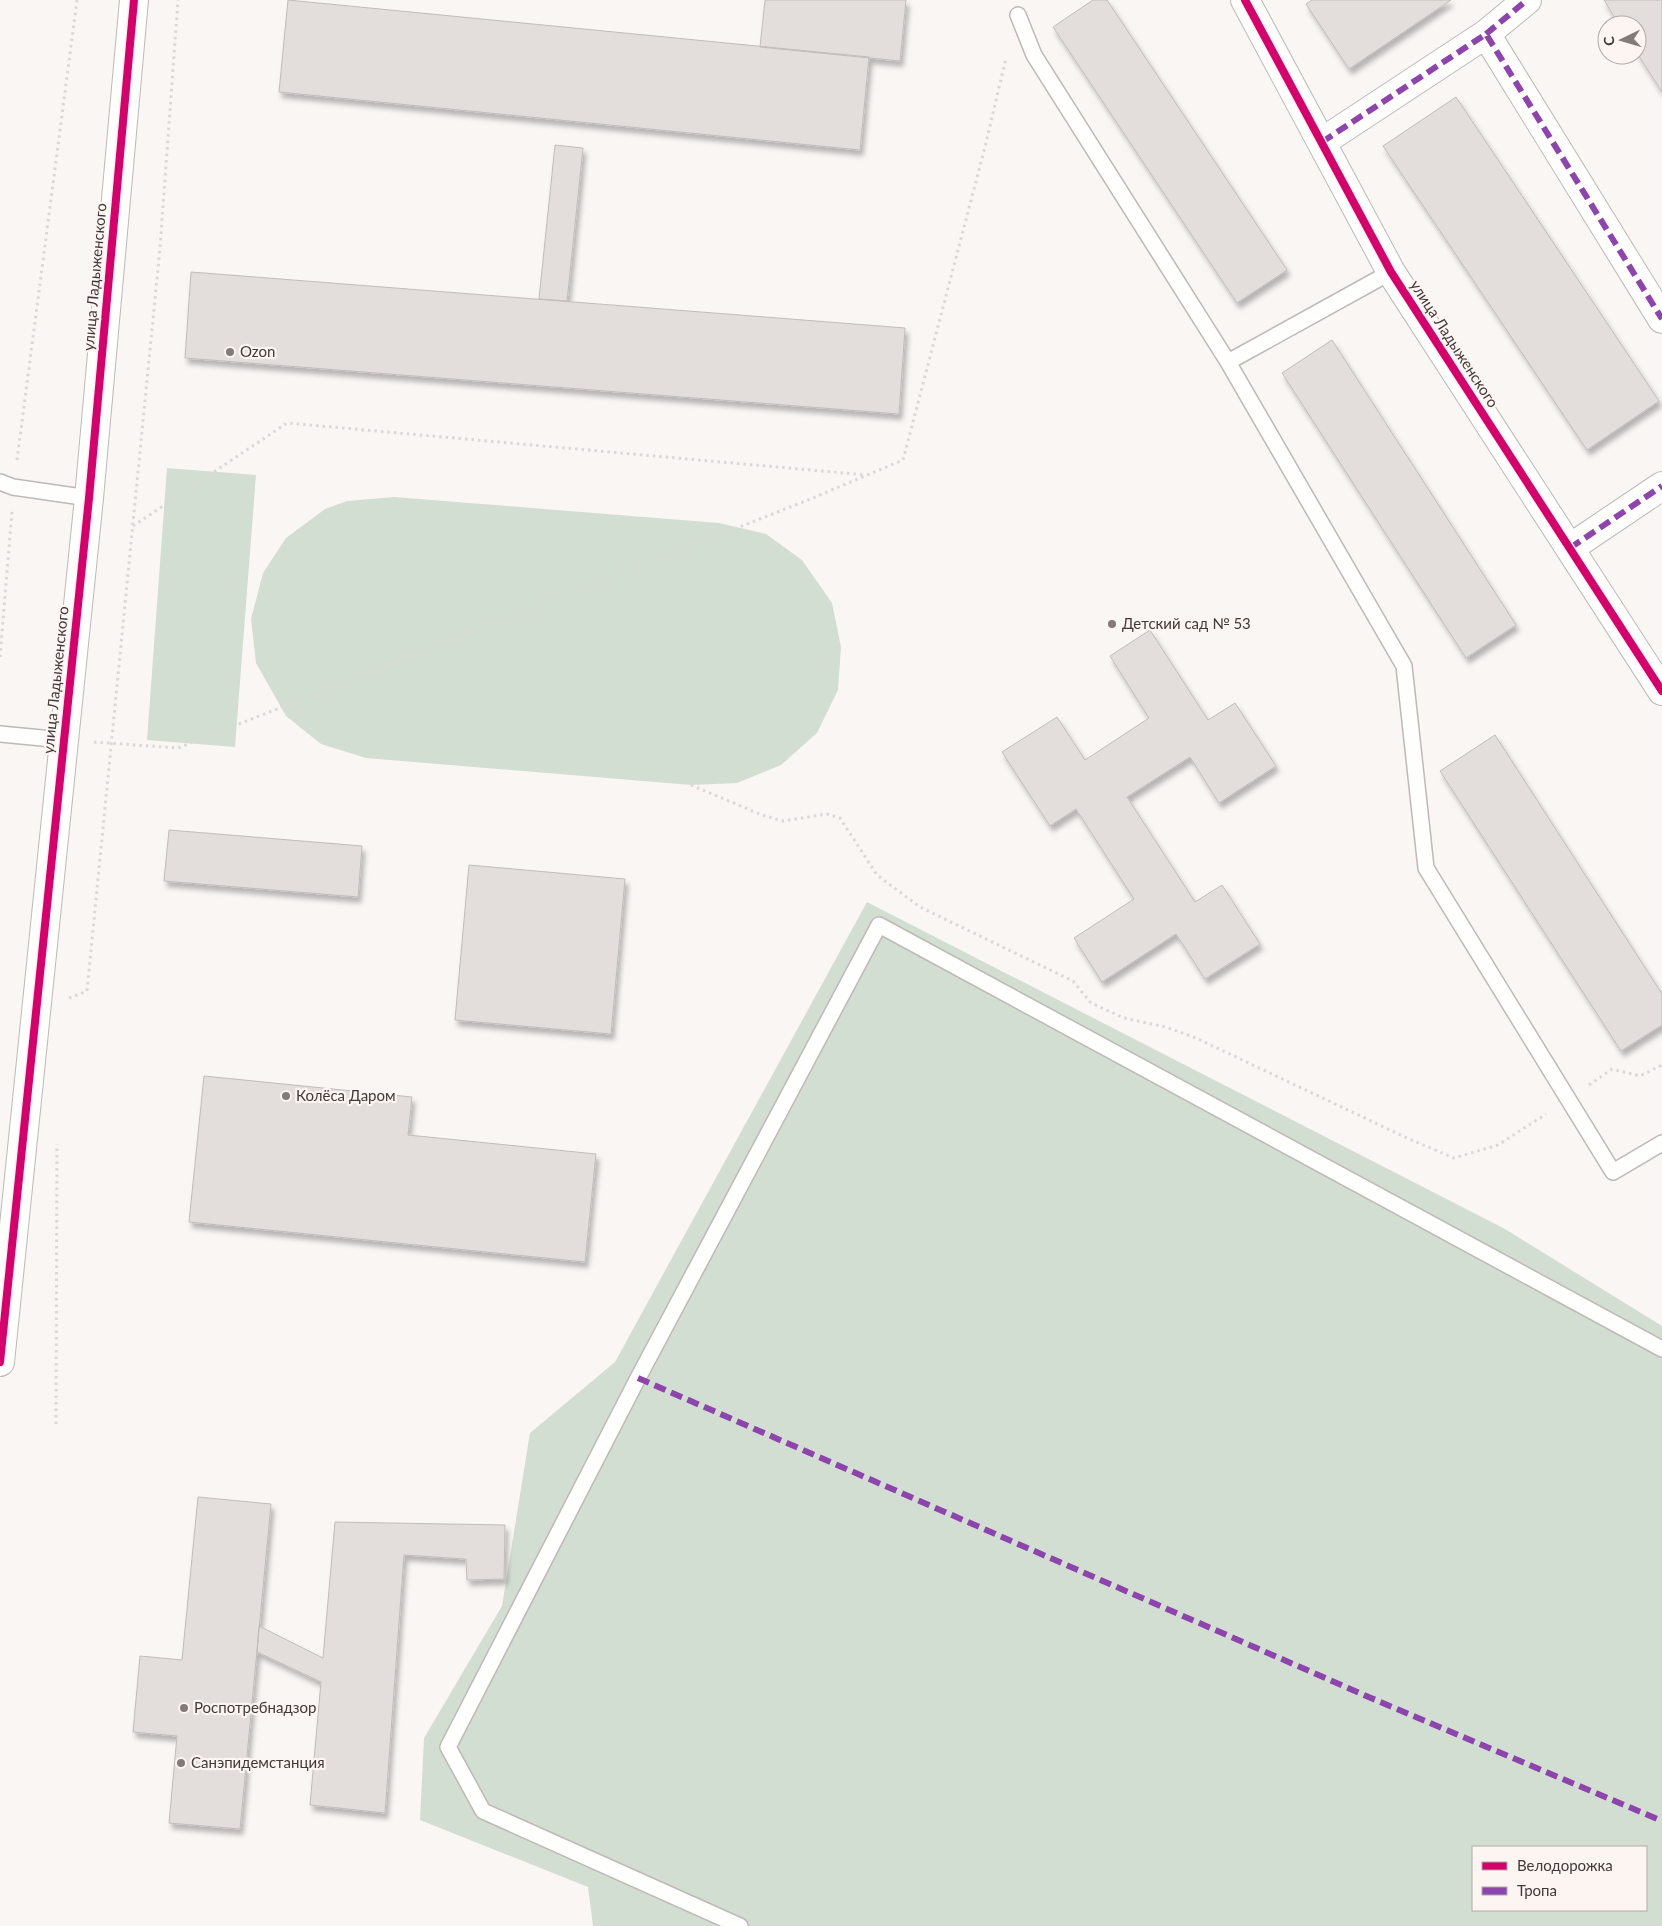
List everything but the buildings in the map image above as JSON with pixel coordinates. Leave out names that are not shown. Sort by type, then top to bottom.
[{"type":"street","name":"улица Ладыженского","points":[[0,1362],[89,498],[134,0]]},
{"type":"street","name":"улица Ладыженского","points":[[1245,0],[1392,272],[1662,691]]},
{"type":"street","points":[[1322,142],[1486,34],[1528,0]]},
{"type":"street","points":[[1486,34],[1662,319]]},
{"type":"street","points":[[1570,548],[1662,486]]},
{"type":"lane","points":[[1018,15],[1034,55],[1228,362],[1404,666],[1426,868],[1613,1172],[1662,1143]]},
{"type":"lane","points":[[1228,362],[1392,272]]},
{"type":"lane","points":[[7,485],[89,498]]},
{"type":"lane","points":[[0,734],[63,740]]},
{"type":"lane","points":[[740,1926],[484,1811],[448,1747],[638,1378],[879,924],[1662,1349]]},
{"type":"path","points":[[0,657],[7,485],[78,0]]},
{"type":"path","points":[[65,1000],[88,991],[160,248],[178,0]]},
{"type":"path","points":[[63,740],[178,748],[903,460],[985,147],[1002,70],[1018,15]]},
{"type":"path","points":[[133,526],[287,423],[866,475]]},
{"type":"path","points":[[691,785],[783,821],[827,814],[840,818],[877,875],[920,906],[1073,981],[1091,1003],[1124,1018],[1166,1027],[1196,1038],[1409,1139],[1454,1158],[1498,1145],[1612,1069],[1640,1076],[1662,1065]]},
{"type":"path","points":[[56,1424],[57,1140]]},
{"type":"shaded area","points":[[167,468],[256,475],[235,747],[147,740]]},
{"type":"shaded area","points":[[394,497],[719,523],[766,534],[802,560],[832,603],[841,647],[838,690],[817,733],[781,765],[737,783],[691,785],[366,758],[321,744],[286,716],[256,663],[251,619],[263,573],[286,538],[325,509],[347,501]]},
{"type":"shaded area","points":[[867,902],[1505,1229],[1662,1326],[1662,1926],[593,1926],[588,1887],[420,1820],[424,1738],[502,1606],[530,1433],[615,1362]]},
{"type":"marked path","points":[[1486,34],[1527,0]]},
{"type":"marked path","points":[[1322,142],[1486,34],[1662,319]]},
{"type":"marked path","points":[[1570,548],[1662,486]]},
{"type":"marked path","points":[[638,1378],[1371,1698],[1662,1821]]},
{"type":"cycle path","points":[[0,1362],[89,498],[134,0]]},
{"type":"cycle path","points":[[1245,0],[1391,272],[1662,691]]},
{"type":"place","name":"Ozon","points":[[230,352]]},
{"type":"place","name":"Детский сад № 53","points":[[1112,624]]},
{"type":"place","name":"Колёса Даром","points":[[286,1096]]},
{"type":"place","name":"Роспотребнадзор","points":[[184,1708]]},
{"type":"place","name":"Санэпидемстанция","points":[[181,1763]]}]
